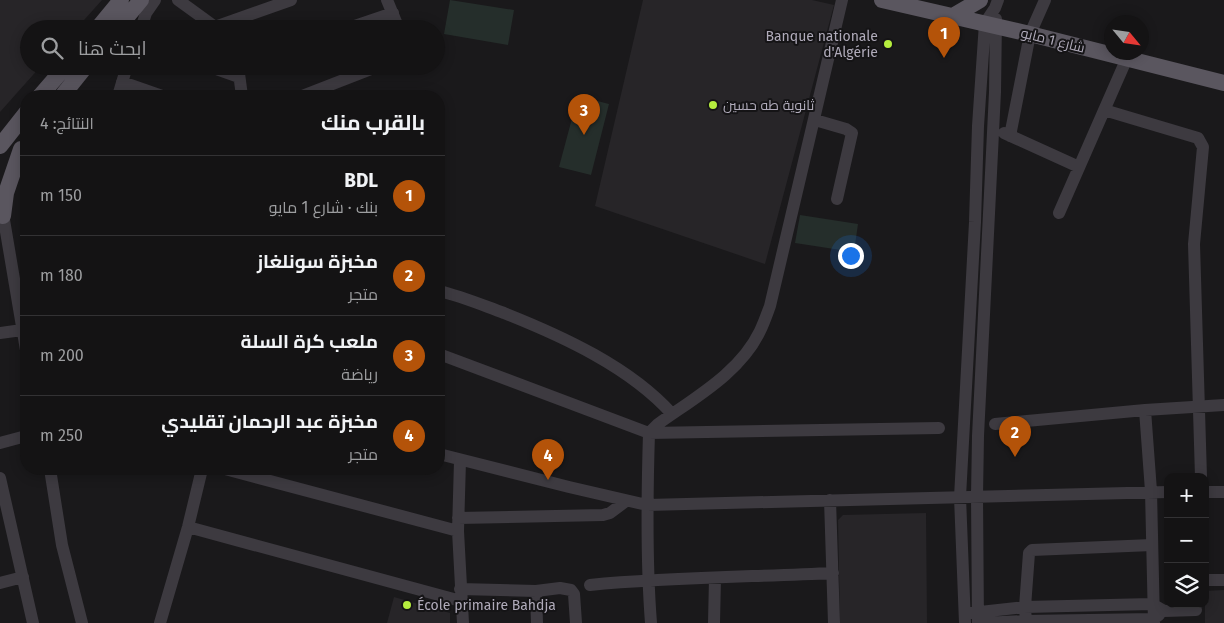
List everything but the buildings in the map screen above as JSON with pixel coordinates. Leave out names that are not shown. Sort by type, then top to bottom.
[{"type":"main road","points":[[104,20],[121,0]]},
{"type":"main road","points":[[124,20],[141,0]]},
{"type":"main road","name":"شارع 1 مايو","points":[[882,0],[904,2],[953,16],[1104,52]]},
{"type":"main road","points":[[953,16],[980,0]]},
{"type":"main road","name":"شارع 1 مايو","points":[[1136,60],[1223,80]]},
{"type":"main road","points":[[45,90],[58,75]]},
{"type":"main road","points":[[67,90],[79,75]]},
{"type":"main road","points":[[0,146],[7,125],[20,117]]},
{"type":"main road","points":[[0,172],[20,150]]},
{"type":"main road","points":[[3,216],[8,185],[20,155]]},
{"type":"street","points":[[144,20],[146,13],[155,0]]},
{"type":"street","points":[[178,0],[206,20]]},
{"type":"street","points":[[232,20],[261,4],[291,0]]},
{"type":"street","points":[[387,0],[395,20]]},
{"type":"street","points":[[651,623],[648,579],[647,505],[649,434],[672,414],[730,371],[760,332],[770,306],[842,0]]},
{"type":"street","points":[[1010,136],[1030,34],[1045,0]]},
{"type":"street","points":[[962,621],[960,497],[978,126],[991,25],[996,4]]},
{"type":"street","points":[[372,20],[392,13]]},
{"type":"street","points":[[980,619],[977,496],[978,436],[993,128],[991,25]]},
{"type":"street","points":[[1058,213],[1126,60]]},
{"type":"street","points":[[120,90],[125,75]]},
{"type":"street","points":[[239,75],[241,90]]},
{"type":"street","points":[[317,90],[356,75]]},
{"type":"street","points":[[122,82],[145,90]]},
{"type":"street","points":[[1104,110],[1198,138],[1203,147],[1194,244],[1201,473]]},
{"type":"street","points":[[815,120],[846,129],[852,133],[836,199]]},
{"type":"street","points":[[978,126],[993,128],[1079,167]]},
{"type":"street","points":[[0,194],[10,258],[20,300]]},
{"type":"street","points":[[0,236],[10,258]]},
{"type":"street","points":[[445,292],[513,317],[567,341],[624,372],[650,391],[672,414]]},
{"type":"street","points":[[0,333],[20,330]]},
{"type":"street","points":[[445,356],[649,434],[939,428]]},
{"type":"street","points":[[995,424],[1224,405]]},
{"type":"street","points":[[1146,410],[1151,492],[1153,621]]},
{"type":"street","points":[[0,443],[20,438]]},
{"type":"street","points":[[445,456],[647,505],[1164,492]]},
{"type":"street","points":[[460,461],[458,525],[463,623]]},
{"type":"street","points":[[51,475],[62,545],[82,623]]},
{"type":"street","points":[[160,623],[188,527],[201,475]]},
{"type":"street","points":[[250,475],[458,525],[603,516],[626,501]]},
{"type":"street","points":[[0,478],[33,623]]},
{"type":"street","points":[[1209,492],[1224,492]]},
{"type":"street","points":[[830,500],[834,623]]},
{"type":"street","points":[[188,527],[461,595],[536,592],[560,588],[571,590],[574,594],[576,623]]},
{"type":"street","points":[[1026,622],[1025,607],[1029,553],[1032,550],[1152,545]]},
{"type":"street","points":[[590,585],[648,579],[833,573]]},
{"type":"street","points":[[0,583],[22,577]]},
{"type":"street","points":[[714,623],[715,578]]},
{"type":"street","points":[[1209,580],[1224,580]]},
{"type":"street","points":[[536,592],[537,623]]},
{"type":"street","points":[[953,623],[980,619],[1025,607],[1152,604],[1164,611],[1196,612]]},
{"type":"street","points":[[980,619],[1026,622],[1153,621],[1164,611]]},
{"type":"shaded area","points":[[0,0],[102,0],[84,20],[20,20],[20,75],[33,75],[0,112]]},
{"type":"shaded area","points":[[450,0],[514,10],[508,45],[445,34]]},
{"type":"shaded area","name":"ثانوية طه حسين","points":[[643,0],[812,0],[834,5],[765,264],[595,206]]},
{"type":"shaded area","points":[[578,96],[609,104],[591,175],[559,167]]},
{"type":"shaded area","points":[[800,215],[858,224],[854,252],[795,243]]},
{"type":"shaded area","points":[[926,513],[927,623],[840,623],[838,520],[843,515]]},
{"type":"shaded area","points":[[1224,590],[1224,623],[1205,623],[1205,608],[1209,608],[1209,591]]},
{"type":"shaded area","name":"École primaire Bahdja","points":[[394,597],[450,613],[450,623],[387,623]]},
{"type":"place","name":"Banque nationale d'Algérie","points":[[888,44]]},
{"type":"place","name":"BDL","points":[[944,58]]},
{"type":"place","name":"ثانوية طه حسين","points":[[713,105]]},
{"type":"place","name":"ملعب كرة السلة","points":[[584,135]]},
{"type":"place","name":"مخبزة سونلغاز","points":[[1015,457]]},
{"type":"place","name":"مخبزة عبد الرحمان تقليدي","points":[[548,480]]},
{"type":"place","name":"École primaire Bahdja","points":[[407,605]]}]
